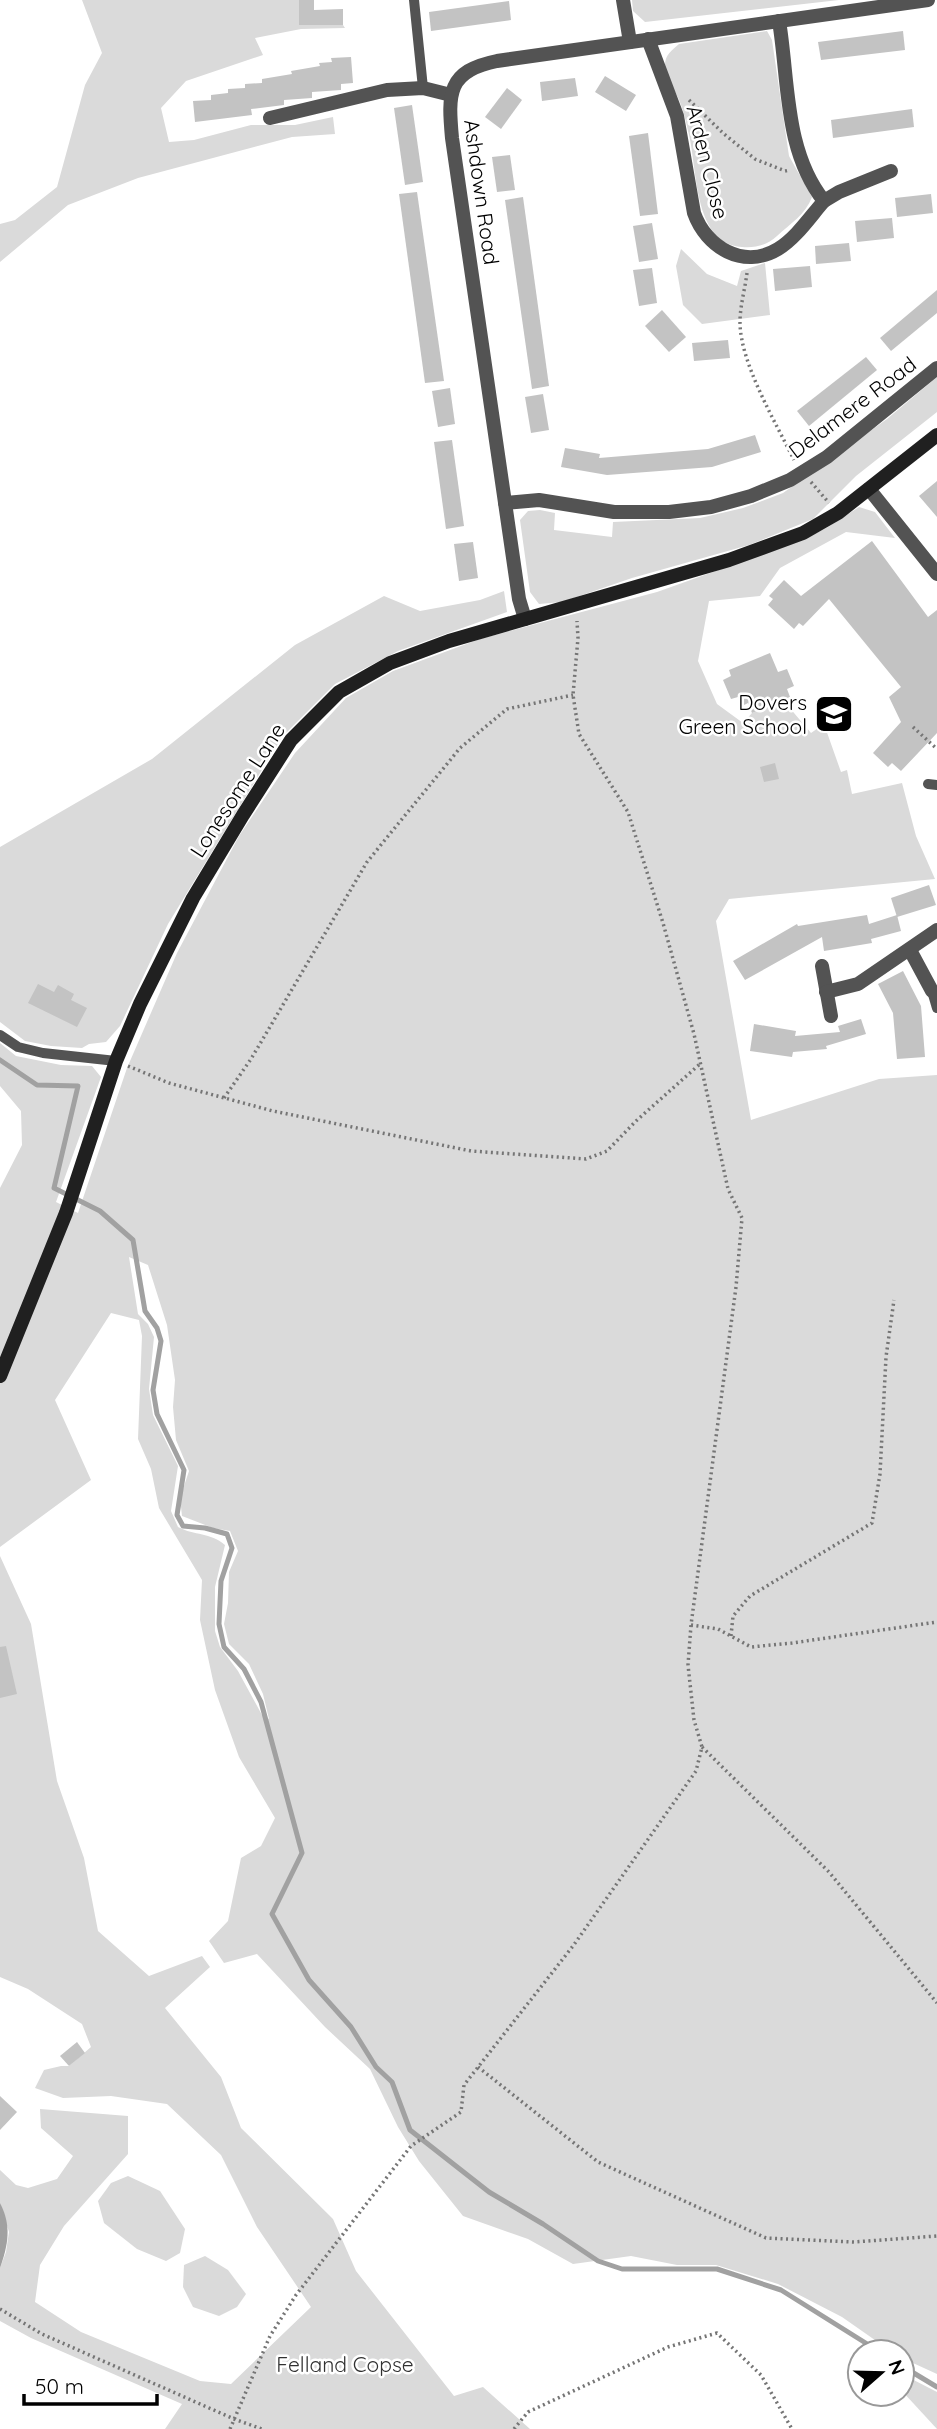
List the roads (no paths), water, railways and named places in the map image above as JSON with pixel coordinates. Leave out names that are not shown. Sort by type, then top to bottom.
[{"type":"street","points":[[623,0],[631,41]]},
{"type":"street","name":"Ashdown Road","points":[[525,619],[519,599],[452,138],[450,95],[458,81],[467,70],[480,65],[928,0]]},
{"type":"street","points":[[779,21],[795,143],[802,166],[824,201],[891,171]]},
{"type":"street","name":"Arden Close","points":[[648,39],[677,116],[694,213],[699,228],[708,239],[720,248],[750,257],[778,249],[824,201]]},
{"type":"street","points":[[270,118],[387,90],[423,88],[450,95]]},
{"type":"street","name":"Delamere Road","points":[[505,503],[539,500],[614,512],[669,512],[710,507],[751,496],[803,472],[827,457],[937,368]]},
{"type":"street","name":"Lonesome Lane","points":[[0,1376],[65,1213],[116,1061],[140,1004],[192,898],[291,740],[339,692],[390,663],[449,641],[729,560],[803,533],[838,513],[937,435]]},
{"type":"street","points":[[869,489],[937,575]]},
{"type":"street","points":[[826,992],[858,984],[937,930]]},
{"type":"street","points":[[910,950],[932,991]]},
{"type":"street","points":[[822,966],[831,1016]]},
{"type":"lane","points":[[414,0],[423,88]]},
{"type":"lane","points":[[932,991],[937,1008]]},
{"type":"lane","points":[[0,1035],[18,1047],[43,1053],[116,1061]]},
{"type":"waterway","points":[[0,1060],[37,1085],[78,1086],[54,1188],[100,1211],[133,1240],[145,1311],[157,1328],[161,1341],[153,1390],[157,1414],[184,1470],[177,1515],[183,1526],[227,1534],[232,1548],[221,1581],[219,1624],[224,1647],[244,1669],[261,1702],[302,1853],[272,1914],[309,1980],[351,2027],[376,2067],[392,2082],[410,2130],[489,2192],[598,2261],[622,2269],[717,2269],[781,2290],[858,2338]]},
{"type":"waterway","points":[[916,2374],[937,2387]]},
{"type":"place","name":"Dovers Green School","points":[[834,714]]},
{"type":"park label","name":"Felland Copse","points":[[345,2364]]}]
